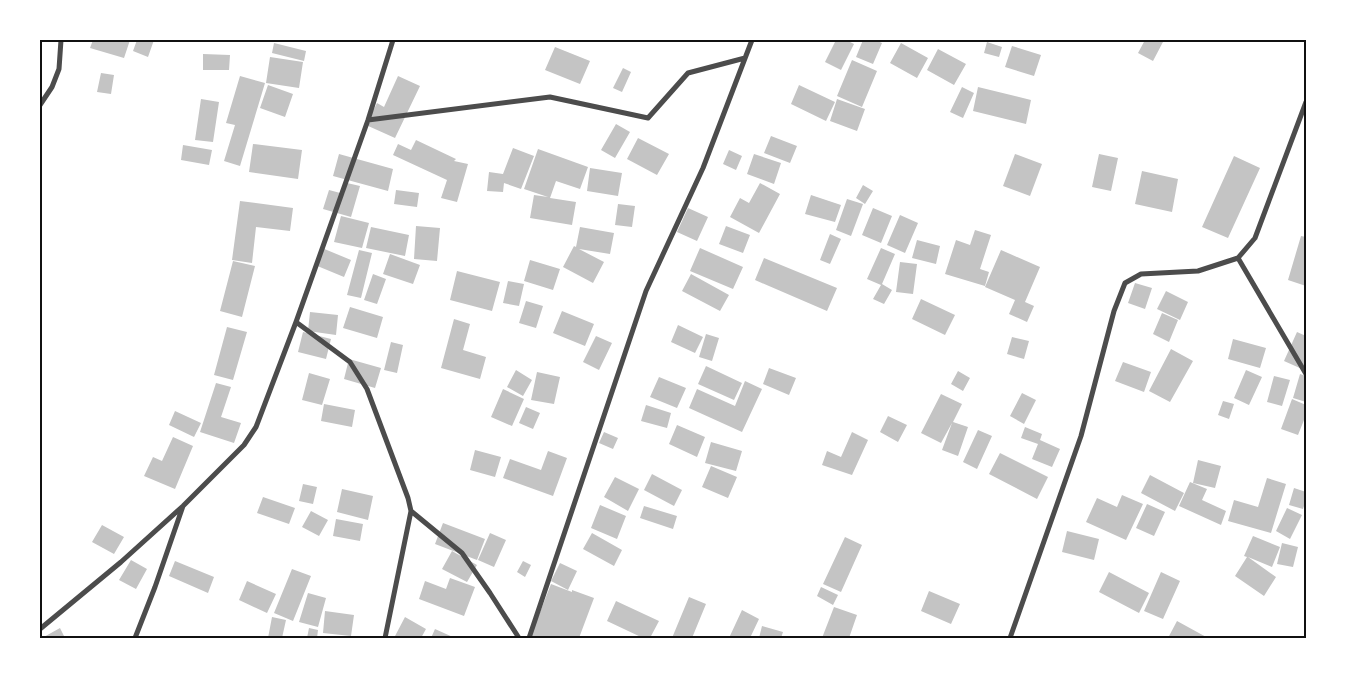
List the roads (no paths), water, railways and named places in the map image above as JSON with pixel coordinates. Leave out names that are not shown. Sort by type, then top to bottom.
[{"type":"street","points":[[40,105],[52,87],[60,69],[61,40]]},
{"type":"street","points":[[40,629],[122,562],[183,506],[244,445],[256,427],[296,322],[368,120],[393,40]]},
{"type":"street","points":[[530,638],[646,291],[702,168],[752,40]]},
{"type":"street","points":[[368,120],[550,98],[648,118],[688,73],[745,58]]},
{"type":"street","points":[[1010,638],[1081,436],[1114,311],[1125,284],[1141,274],[1198,271],[1238,258],[1255,238],[1306,102]]},
{"type":"street","points":[[1238,258],[1306,374]]},
{"type":"street","points":[[296,322],[350,362],[367,389],[411,511],[462,553],[519,638]]},
{"type":"street","points":[[134,638],[155,587],[183,506]]},
{"type":"street","points":[[385,638],[411,511]]}]
